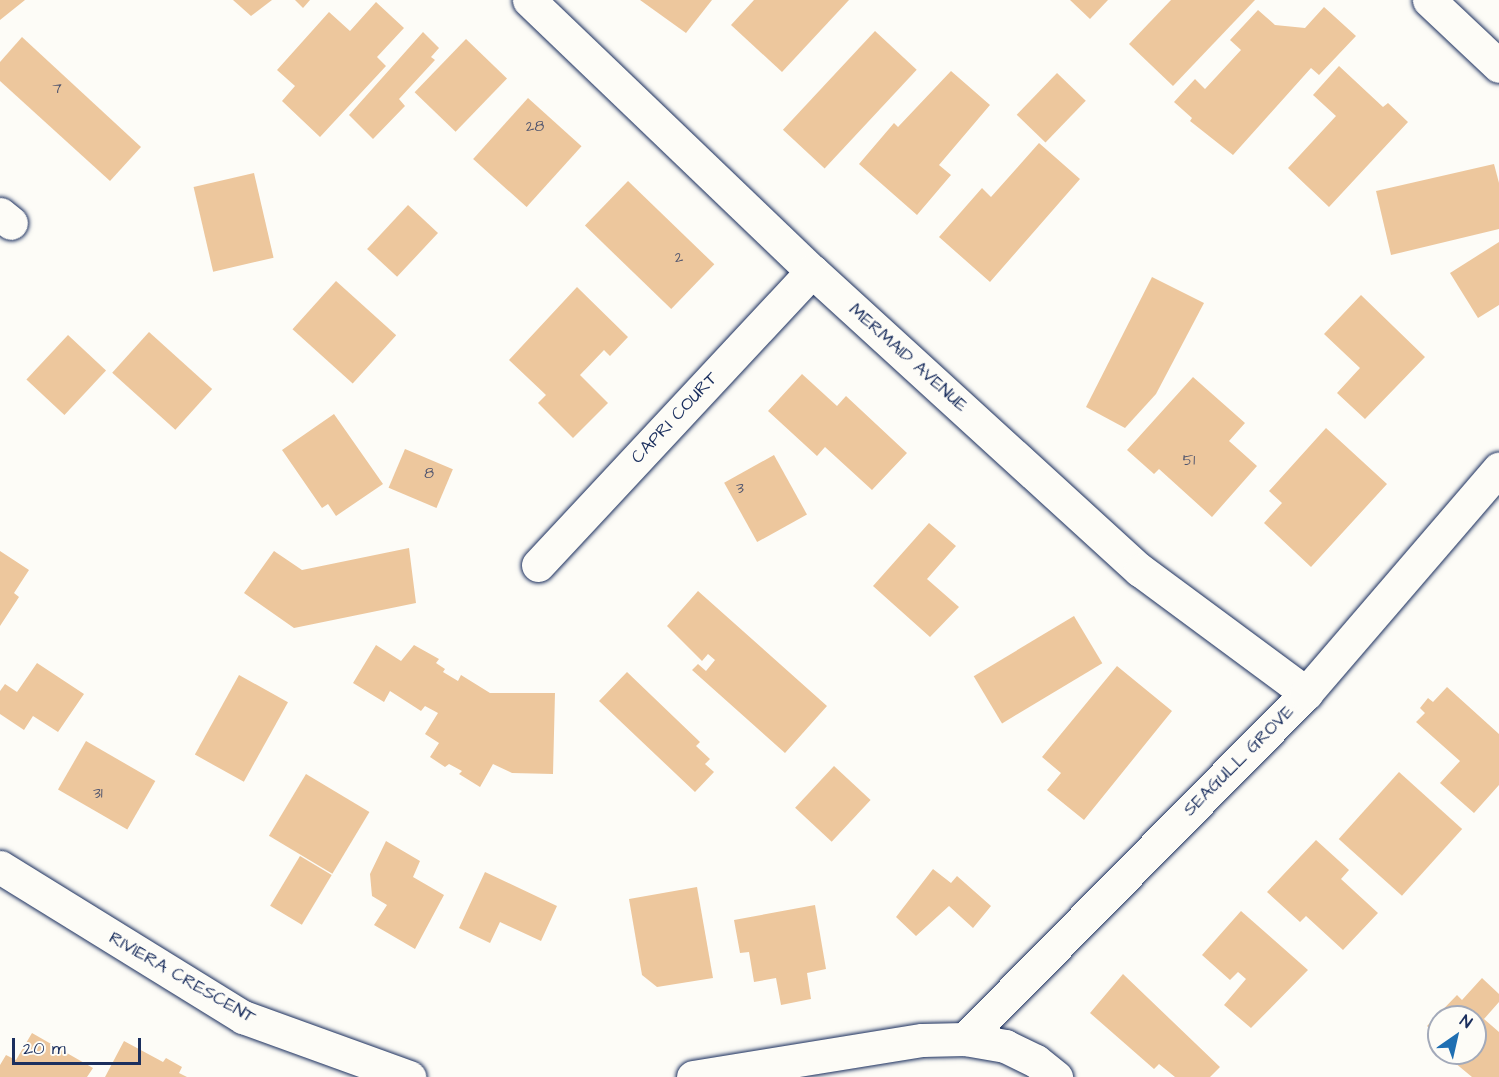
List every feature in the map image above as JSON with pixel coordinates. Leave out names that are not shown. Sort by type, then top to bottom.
[{"type":"street","name":"MERMAID AVENUE","points":[[529,0],[812,271],[1140,570],[1306,693]]},
{"type":"street","points":[[1429,0],[1499,66]]},
{"type":"street","name":"CAPRI COURT","points":[[538,565],[812,271]]},
{"type":"street","name":"SEAGULL GROVE","points":[[965,1039],[1306,693],[1499,469]]},
{"type":"street","name":"RIVIERA CRESCENT","points":[[0,867],[243,1017],[409,1077]]},
{"type":"street","points":[[693,1077],[922,1040],[965,1039],[1005,1046],[1036,1061],[1056,1077]]},
{"type":"building","points":[[0,0],[25,0],[0,20]]},
{"type":"building","points":[[233,0],[272,0],[251,16]]},
{"type":"building","points":[[295,0],[310,0],[303,8]]},
{"type":"building","points":[[640,0],[712,0],[686,33]]},
{"type":"building","points":[[754,0],[849,0],[782,72],[731,25]]},
{"type":"building","points":[[1070,0],[1108,0],[1090,19]]},
{"type":"building","points":[[1171,0],[1255,0],[1173,86],[1129,44]]},
{"type":"building","points":[[376,2],[404,28],[377,57],[386,66],[320,137],[282,101],[295,86],[277,70],[329,12],[350,31]]},
{"type":"building","points":[[1324,7],[1356,36],[1319,75],[1311,68],[1233,155],[1190,121],[1192,118],[1174,102],[1195,79],[1205,89],[1241,50],[1230,40],[1258,10],[1275,25],[1305,28]]},
{"type":"building","points":[[875,31],[917,70],[825,169],[783,130]]},
{"type":"building","points":[[423,32],[439,48],[431,57],[435,60],[399,99],[405,106],[373,139],[349,115]]},
{"type":"building","points":[[22,37],[141,147],[110,181],[0,81],[0,62]]},
{"type":"building","points":[[466,39],[507,79],[456,132],[415,92]]},
{"type":"building","points":[[1339,66],[1383,107],[1388,103],[1408,122],[1329,207],[1288,168],[1336,116],[1313,95]]},
{"type":"building","points":[[951,71],[990,105],[939,165],[951,175],[917,215],[859,164],[894,123],[898,127]]},
{"type":"building","points":[[1057,73],[1086,101],[1045,143],[1017,115]]},
{"type":"building","points":[[528,98],[582,146],[527,207],[473,159]]},
{"type":"building","points":[[1039,143],[1080,179],[990,282],[939,237],[982,188],[991,197]]},
{"type":"building","points":[[1494,164],[1499,183],[1499,229],[1391,255],[1376,191]]},
{"type":"building","points":[[254,173],[274,258],[213,272],[194,187]]},
{"type":"building","points":[[628,181],[714,264],[671,309],[585,226]]},
{"type":"building","points":[[408,205],[438,233],[397,277],[367,249]]},
{"type":"building","points":[[1499,242],[1499,305],[1478,318],[1450,273]]},
{"type":"building","points":[[1152,277],[1204,303],[1156,394],[1125,428],[1086,407]]},
{"type":"building","points":[[336,281],[396,335],[353,384],[293,329]]},
{"type":"building","points":[[577,287],[628,337],[610,356],[604,350],[580,375],[608,403],[573,438],[538,403],[546,395],[509,360]]},
{"type":"building","points":[[1361,295],[1425,357],[1365,419],[1337,393],[1360,368],[1324,334]]},
{"type":"building","points":[[149,332],[212,389],[175,430],[112,373]]},
{"type":"building","points":[[68,335],[106,370],[64,415],[26,380]]},
{"type":"building","points":[[802,374],[837,406],[846,396],[907,453],[872,490],[825,447],[817,456],[768,411]]},
{"type":"building","points":[[1193,377],[1245,423],[1229,441],[1257,466],[1212,517],[1159,469],[1154,474],[1127,450]]},
{"type":"building","points":[[334,414],[383,484],[336,516],[328,504],[322,508],[282,450]]},
{"type":"building","points":[[1326,428],[1387,484],[1311,567],[1264,523],[1282,503],[1269,491]]},
{"type":"building","points":[[405,449],[453,469],[436,508],[389,488]]},
{"type":"building","points":[[774,455],[807,514],[757,542],[724,483]]},
{"type":"building","points":[[929,523],[956,546],[927,579],[959,607],[930,637],[873,586]]},
{"type":"building","points":[[409,548],[416,603],[294,628],[244,593],[274,551],[302,570]]},
{"type":"building","points":[[0,551],[29,570],[14,593],[19,597],[0,626]]},
{"type":"building","points":[[698,591],[827,706],[785,753],[692,670],[698,664],[706,671],[715,660],[708,654],[702,661],[667,626]]},
{"type":"building","points":[[1074,616],[1102,663],[1002,723],[974,676]]},
{"type":"building","points":[[376,645],[401,661],[414,645],[439,659],[436,663],[445,669],[443,672],[458,681],[461,675],[490,693],[555,693],[553,774],[512,773],[493,764],[480,787],[459,774],[462,771],[449,764],[445,767],[430,757],[439,743],[425,734],[438,713],[425,706],[421,711],[390,691],[384,702],[353,683]]},
{"type":"building","points":[[37,663],[84,694],[58,732],[33,716],[24,730],[0,714],[0,691],[5,684],[17,692]]},
{"type":"building","points":[[1117,666],[1172,711],[1084,820],[1047,790],[1061,773],[1042,757]]},
{"type":"building","points":[[627,672],[700,742],[696,746],[710,759],[705,764],[714,772],[695,792],[599,701]]},
{"type":"building","points":[[239,675],[288,702],[244,782],[195,755]]},
{"type":"building","points":[[1447,687],[1499,734],[1499,785],[1474,813],[1440,783],[1460,761],[1416,722],[1425,713],[1420,708],[1428,698],[1433,702]]},
{"type":"building","points":[[86,741],[155,781],[127,829],[58,789]]},
{"type":"building","points":[[834,766],[871,800],[832,842],[795,808]]},
{"type":"building","points":[[1399,772],[1462,829],[1402,896],[1339,839]]},
{"type":"building","points":[[306,774],[369,812],[332,874],[269,836]]},
{"type":"building","points":[[1316,840],[1349,870],[1341,879],[1378,913],[1343,950],[1306,916],[1300,922],[1267,892]]},
{"type":"building","points":[[386,841],[420,861],[413,877],[444,895],[415,949],[374,925],[387,905],[372,896],[370,874]]},
{"type":"building","points":[[300,856],[332,875],[302,925],[270,906]]},
{"type":"building","points":[[933,869],[951,883],[957,876],[991,906],[973,928],[949,906],[916,936],[896,917]]},
{"type":"building","points":[[485,872],[557,906],[541,941],[500,922],[490,943],[459,928]]},
{"type":"building","points":[[697,887],[713,978],[657,987],[642,975],[629,899]]},
{"type":"building","points":[[815,905],[826,969],[807,973],[811,999],[781,1005],[776,978],[754,982],[749,952],[740,953],[734,920]]},
{"type":"building","points":[[1241,911],[1308,970],[1251,1028],[1224,1005],[1246,979],[1238,972],[1230,980],[1202,955]]},
{"type":"building","points":[[1123,974],[1220,1067],[1210,1077],[1175,1077],[1159,1064],[1154,1069],[1090,1013]]},
{"type":"building","points":[[1482,978],[1499,994],[1499,1002],[1487,1016],[1487,1005],[1447,1005],[1457,995],[1462,1000]]},
{"type":"building","points":[[1487,1022],[1499,1032],[1499,1077],[1472,1077],[1458,1065],[1487,1065]]},
{"type":"building","points":[[32,1033],[93,1068],[87,1077],[0,1077],[0,1065],[6,1055],[16,1060]]},
{"type":"building","points":[[124,1041],[163,1062],[166,1058],[182,1067],[179,1073],[187,1077],[105,1077]]}]
